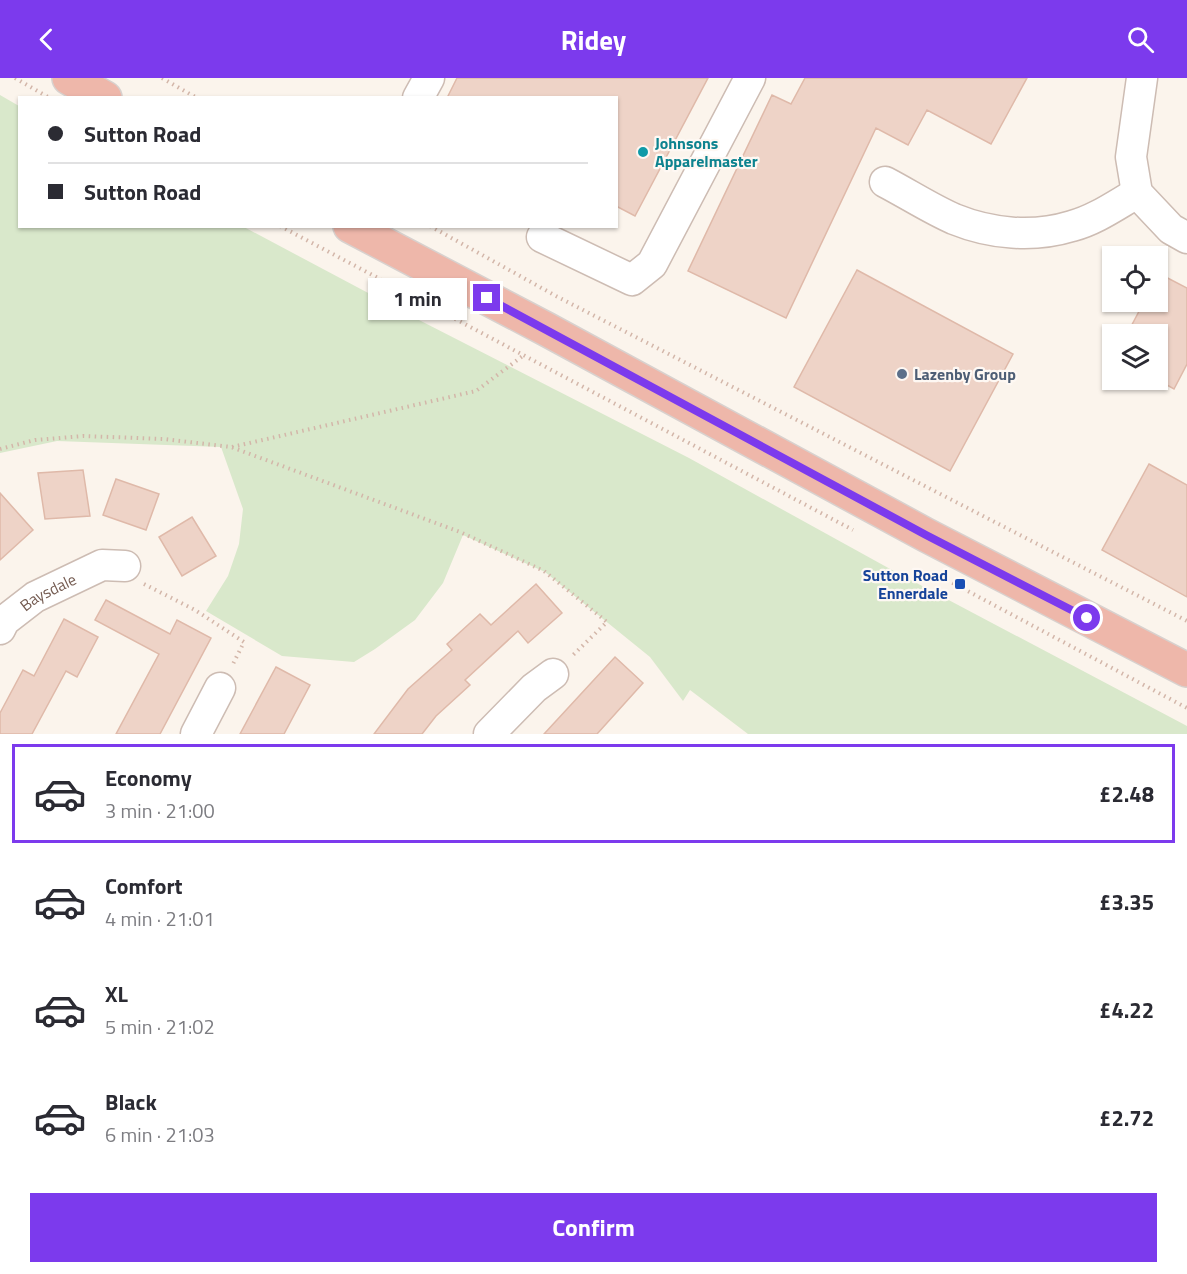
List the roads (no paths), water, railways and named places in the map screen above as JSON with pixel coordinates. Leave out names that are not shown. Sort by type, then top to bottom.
[{"type":"highway","points":[[69,78],[101,96]]},
{"type":"highway","points":[[354,228],[546,329],[926,535],[1187,670]]},
{"type":"street","points":[[419,96],[429,78]]},
{"type":"street","points":[[542,237],[632,280],[652,264],[750,78]]},
{"type":"street","points":[[1142,78],[1131,157],[1137,193],[1171,229],[1187,238]]},
{"type":"street","points":[[885,182],[953,219],[976,227],[1022,234],[1072,226],[1101,214],[1137,193]]},
{"type":"street","name":"Baysdale","points":[[0,629],[4,621],[35,597],[109,559]]},
{"type":"street","points":[[489,734],[535,678]]},
{"type":"street","points":[[196,734],[220,688]]},
{"type":"place","name":"Johnsons Apparelmaster","points":[[643,152]]},
{"type":"place","name":"Lazenby Group","points":[[902,374]]},
{"type":"place","name":"Sutton Road Ennerdale","points":[[960,584]]}]
